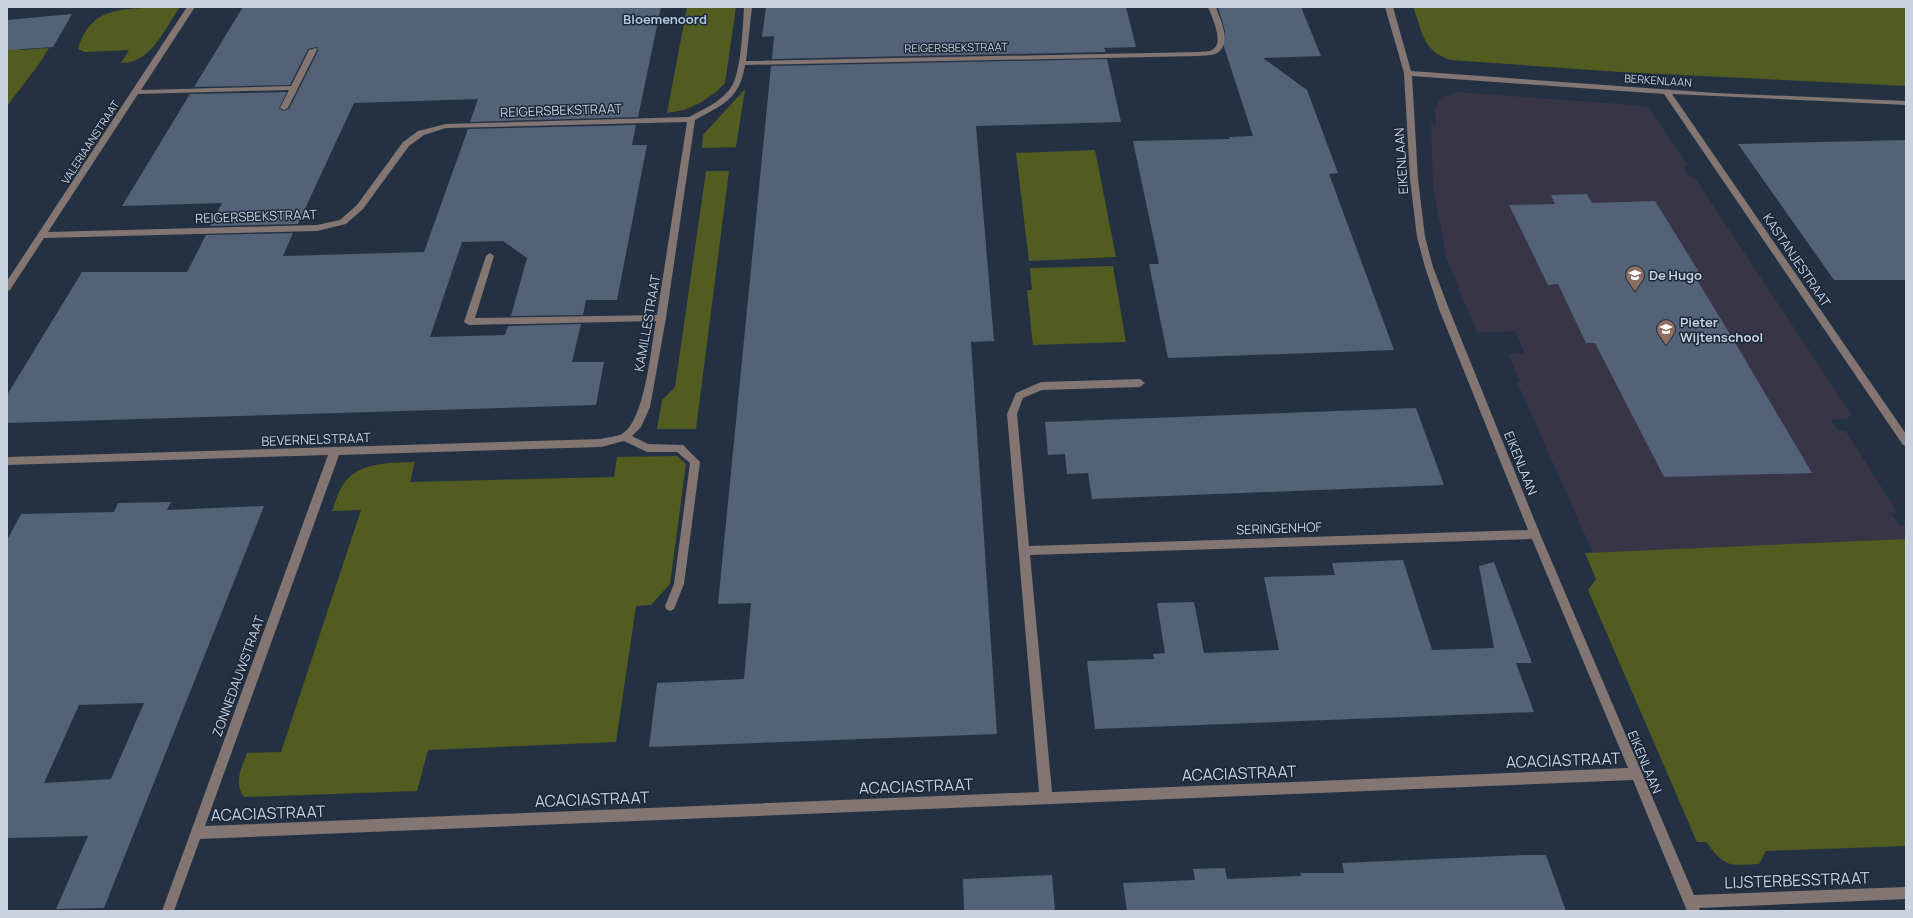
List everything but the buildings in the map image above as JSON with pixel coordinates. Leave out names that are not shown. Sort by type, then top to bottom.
[{"type":"street","name":"VALERIAANSTRAAT","points":[[7,288],[192,7]]},
{"type":"street","points":[[691,119],[720,102],[736,86],[741,63],[748,7]]},
{"type":"street","name":"REIGERSBEKSTRAAT","points":[[741,63],[1214,52],[1220,47],[1222,39],[1212,7]]},
{"type":"street","name":"EIKENLAAN","points":[[1388,7],[1408,73],[1414,179],[1421,237],[1429,267],[1444,309],[1535,534],[1692,906]]},
{"type":"street","points":[[284,108],[313,50]]},
{"type":"street","name":"BERKENLAAN","points":[[1408,73],[1667,92],[1906,103]]},
{"type":"street","points":[[136,92],[294,88]]},
{"type":"street","name":"KASTANJESTRAAT","points":[[1667,92],[1906,442]]},
{"type":"street","name":"REIGERSBEKSTRAAT","points":[[42,235],[317,228],[343,222],[360,207],[406,144],[421,133],[446,126],[691,119]]},
{"type":"street","name":"KAMILLESTRAAT","points":[[625,437],[638,424],[645,407],[661,318],[691,119]]},
{"type":"street","points":[[490,256],[469,322],[661,318]]},
{"type":"street","points":[[1046,798],[1012,414],[1019,396],[1041,386],[1140,383]]},
{"type":"street","points":[[625,437],[647,448],[679,448],[695,462],[679,584],[670,606]]},
{"type":"street","name":"BEVERNELSTRAAT","points":[[7,461],[601,443],[625,437]]},
{"type":"street","name":"ZONNEDAUWSTRAAT","points":[[168,911],[335,451]]},
{"type":"street","name":"SERINGENHOF","points":[[1023,551],[1535,534]]},
{"type":"street","name":"ACACIASTRAAT","points":[[197,833],[1636,774]]},
{"type":"street","name":"LIJSTERBESSTRAAT","points":[[1692,906],[1906,893]]},
{"type":"shaded area","points":[[1457,92],[1635,105],[1649,108],[1688,166],[1683,167],[1691,178],[1695,178],[1851,414],[1847,419],[1831,420],[1839,431],[1845,430],[1898,513],[1891,513],[1899,525],[1906,526],[1906,539],[1593,553],[1517,382],[1520,381],[1508,354],[1525,354],[1515,331],[1477,333],[1446,257],[1433,186],[1431,124],[1436,125],[1435,109],[1439,101],[1445,96]]},
{"type":"green space","points":[[180,7],[163,34],[141,58],[132,62],[121,63],[129,50],[85,52],[78,49],[84,34],[92,23],[102,16],[126,9]]},
{"type":"green space","points":[[687,7],[736,7],[725,83],[716,92],[700,103],[684,110],[667,113]]},
{"type":"green space","points":[[1413,7],[1906,7],[1906,86],[1620,72],[1451,60],[1441,56],[1429,46],[1425,40]]},
{"type":"green space","points":[[23,44],[20,50],[49,48],[39,64],[7,106],[7,45]]},
{"type":"green space","points":[[745,89],[736,147],[702,148],[703,135]]},
{"type":"green space","points":[[1095,150],[1116,257],[1029,261],[1016,153]]},
{"type":"green space","points":[[706,171],[729,171],[696,429],[657,429],[662,400],[675,387]]},
{"type":"green space","points":[[1113,266],[1126,342],[1033,345],[1027,290],[1032,290],[1030,268]]},
{"type":"green space","points":[[677,456],[686,464],[670,584],[651,605],[636,606],[616,742],[428,750],[417,791],[244,797],[239,786],[239,781],[241,769],[247,753],[281,752],[361,510],[332,511],[340,490],[346,481],[354,474],[363,469],[383,464],[415,462],[410,482],[614,477],[617,457]]},
{"type":"green space","points":[[1906,539],[1906,846],[1766,851],[1759,864],[1734,865],[1728,863],[1718,856],[1706,842],[1697,842],[1588,590],[1596,579],[1585,553]]},
{"type":"place","name":"De Hugo","points":[[1635,292]]},
{"type":"place","name":"Pieter Wijtenschool","points":[[1666,346]]},
{"type":"district","name":"Bloemenoord","points":[[665,19]]}]
